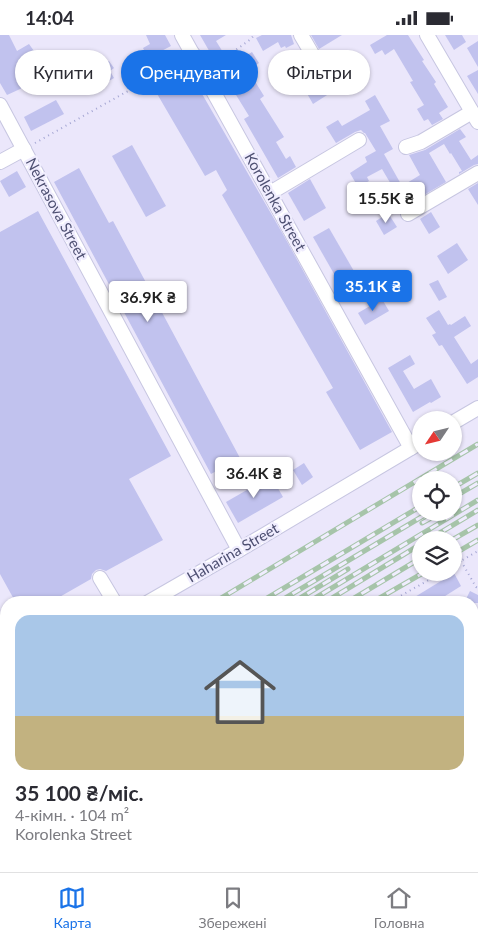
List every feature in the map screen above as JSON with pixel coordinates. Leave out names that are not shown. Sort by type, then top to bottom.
[{"type":"street","name":"Korolenka Street","points":[[182,35],[191,50]]},
{"type":"street","points":[[301,35],[310,50]]},
{"type":"street","points":[[406,147],[422,142],[475,117],[427,35]]},
{"type":"street","name":"Korolenka Street","points":[[216,95],[270,193],[412,438]]},
{"type":"street","name":"Nekrasova Street","points":[[0,105],[239,550]]},
{"type":"street","points":[[270,193],[359,140]]},
{"type":"street","points":[[0,162],[24,149]]},
{"type":"street","points":[[408,214],[478,173]]},
{"type":"street","points":[[462,417],[478,408]]},
{"type":"street","name":"Haharina Street","points":[[159,596],[412,447]]},
{"type":"street","points":[[100,578],[110,596]]},
{"type":"path","points":[[236,50],[254,35]]},
{"type":"path","points":[[24,149],[121,95]]},
{"type":"path","points":[[462,560],[478,551]]},
{"type":"path","points":[[462,563],[476,587],[478,587]]},
{"type":"path","points":[[400,596],[426,581]]},
{"type":"building","points":[[0,35],[9,35],[16,50],[15,91],[7,95],[0,83]]},
{"type":"building","points":[[146,35],[165,35],[171,46],[163,50],[144,50],[143,48],[150,44]]},
{"type":"building","points":[[200,35],[226,35],[216,41],[222,50],[209,50]]},
{"type":"building","points":[[262,35],[291,35],[294,44],[281,48],[278,42],[263,51],[256,38]]},
{"type":"building","points":[[311,35],[342,35],[319,49]]},
{"type":"building","points":[[387,35],[408,35],[424,60],[422,61],[436,82],[434,84],[448,107],[439,113],[443,119],[432,125],[428,119],[424,121],[417,109],[424,105],[410,82],[413,81],[394,49],[385,55],[382,50],[375,54],[370,45]]},
{"type":"building","points":[[445,35],[462,35],[466,42],[454,50]]},
{"type":"building","points":[[478,41],[478,67],[467,48]]},
{"type":"building","points":[[29,44],[33,50],[19,50]]},
{"type":"building","points":[[478,70],[478,94],[467,76]]},
{"type":"building","points":[[258,86],[264,96],[260,99],[284,137],[276,142],[286,159],[290,156],[296,167],[278,178],[244,119],[249,116],[236,95],[258,95]]},
{"type":"building","points":[[158,95],[203,95],[284,236],[392,432],[360,450],[326,392],[333,388],[222,195],[227,190],[216,170],[205,176]]},
{"type":"building","points":[[308,95],[327,95],[313,104]]},
{"type":"building","points":[[375,95],[390,121],[380,126],[393,149],[384,154],[402,186],[420,175],[409,155],[425,150],[460,129],[466,137],[459,141],[471,160],[478,155],[478,164],[459,174],[462,171],[444,144],[429,153],[446,182],[424,195],[422,191],[402,203],[382,169],[367,177],[369,181],[358,187],[350,173],[367,162],[365,157],[376,151],[365,133],[361,130],[336,143],[326,127],[338,120],[342,126],[370,110],[365,101]]},
{"type":"building","points":[[56,100],[64,114],[31,131],[24,117]]},
{"type":"building","points":[[132,145],[166,206],[146,217],[112,156]]},
{"type":"building","points":[[79,168],[109,223],[113,221],[240,458],[211,474],[54,182]]},
{"type":"building","points":[[17,171],[26,187],[9,197],[0,181]]},
{"type":"building","points":[[310,179],[326,208],[304,221],[288,193]]},
{"type":"building","points":[[478,183],[478,205],[468,189]]},
{"type":"building","points":[[38,211],[171,456],[129,479],[163,540],[106,571],[96,570],[92,574],[91,579],[61,596],[12,596],[0,574],[0,232]]},
{"type":"building","points":[[431,212],[440,227],[429,234],[420,219]]},
{"type":"building","points":[[388,213],[397,227],[384,235],[376,221]]},
{"type":"building","points":[[329,228],[362,285],[346,295],[313,237]]},
{"type":"building","points":[[457,243],[468,260],[448,274],[437,256]]},
{"type":"building","points":[[438,280],[447,297],[439,301],[429,284]]},
{"type":"building","points":[[382,299],[389,311],[365,325],[358,313]]},
{"type":"building","points":[[439,310],[448,325],[465,316],[471,326],[454,337],[471,364],[478,359],[478,377],[467,384],[442,345],[439,346],[432,335],[436,333],[426,318]]},
{"type":"building","points":[[410,355],[415,364],[403,371],[414,389],[431,379],[441,397],[412,411],[388,368]]},
{"type":"building","points":[[304,463],[313,477],[302,485],[293,470]]},
{"type":"building","points":[[271,476],[283,497],[238,523],[226,502]]},
{"type":"building","points":[[441,581],[458,581],[461,586],[445,596],[416,596]]},
{"type":"building","points":[[470,591],[478,595],[478,596],[468,596]]},
{"type":"railway","points":[[225,596],[478,444]]},
{"type":"railway","points":[[462,482],[478,473]]},
{"type":"railway","points":[[462,492],[478,483]]},
{"type":"railway","points":[[319,596],[478,500]]},
{"type":"railway","points":[[443,531],[478,510]]},
{"type":"railway","points":[[271,596],[412,511]]},
{"type":"railway","points":[[289,596],[415,521]]},
{"type":"railway","points":[[422,523],[426,521]]},
{"type":"railway","points":[[462,534],[478,525]]},
{"type":"railway","points":[[462,549],[478,540]]},
{"type":"railway","points":[[336,596],[412,549]]},
{"type":"railway","points":[[358,596],[412,563]]},
{"type":"railway","points":[[304,596],[348,569]]},
{"type":"railway","points":[[383,596],[412,579]]}]
